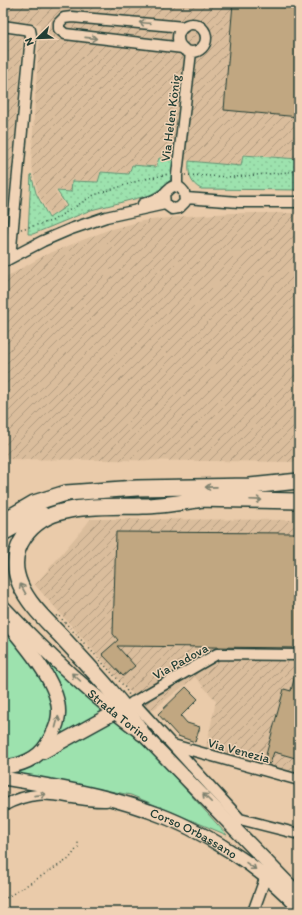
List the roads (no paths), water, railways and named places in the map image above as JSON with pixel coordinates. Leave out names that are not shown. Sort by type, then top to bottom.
[{"type":"highway","points":[[3,521],[34,503],[66,493],[137,488],[250,486],[299,481]]},
{"type":"highway","points":[[250,486],[298,498]]},
{"type":"highway","points":[[3,533],[40,511],[77,502],[298,498]]},
{"type":"highway","points":[[142,733],[125,707],[40,614],[22,590],[17,578],[16,555],[20,543],[30,528],[39,521],[64,511],[90,507],[145,506],[203,499]]},
{"type":"main road","name":"Strada Torino","points":[[3,607],[45,650],[125,707]]},
{"type":"main road","points":[[3,618],[45,674],[55,692],[59,718],[52,736],[42,753]]},
{"type":"main road","points":[[3,767],[28,761],[125,707]]},
{"type":"main road","name":"Strada Torino","points":[[142,733],[237,822],[299,894]]},
{"type":"main road","name":"Corso Orbassano","points":[[3,778],[56,787],[115,800],[150,811],[182,825],[225,848],[266,876]]},
{"type":"main road","points":[[266,876],[299,908]]},
{"type":"street","points":[[72,16],[184,27],[188,25],[197,25],[206,34],[203,47],[196,52],[187,50],[64,34],[59,29],[59,23],[64,18],[72,16]]},
{"type":"street","points":[[3,26],[30,30],[31,35],[11,240],[7,260]]},
{"type":"street","points":[[184,27],[178,40],[187,50]]},
{"type":"street","name":"Via Helen König","points":[[177,187],[187,50]]},
{"type":"street","points":[[164,199],[167,189],[177,187],[182,190],[186,198]]},
{"type":"street","points":[[164,199],[176,209],[182,205],[186,198]]},
{"type":"street","points":[[186,198],[231,202],[299,202]]},
{"type":"street","points":[[7,260],[64,232],[164,199]]},
{"type":"street","name":"Via Padova","points":[[125,707],[217,654],[299,655]]},
{"type":"street","name":"Strada Torino","points":[[125,707],[173,745],[237,822]]},
{"type":"street","name":"Via Venezia","points":[[173,745],[299,780]]},
{"type":"street","name":"Corso Orbassano","points":[[3,806],[24,797],[46,794],[92,801],[115,800]]},
{"type":"street","points":[[237,822],[299,834]]},
{"type":"street","points":[[253,912],[266,876]]}]
